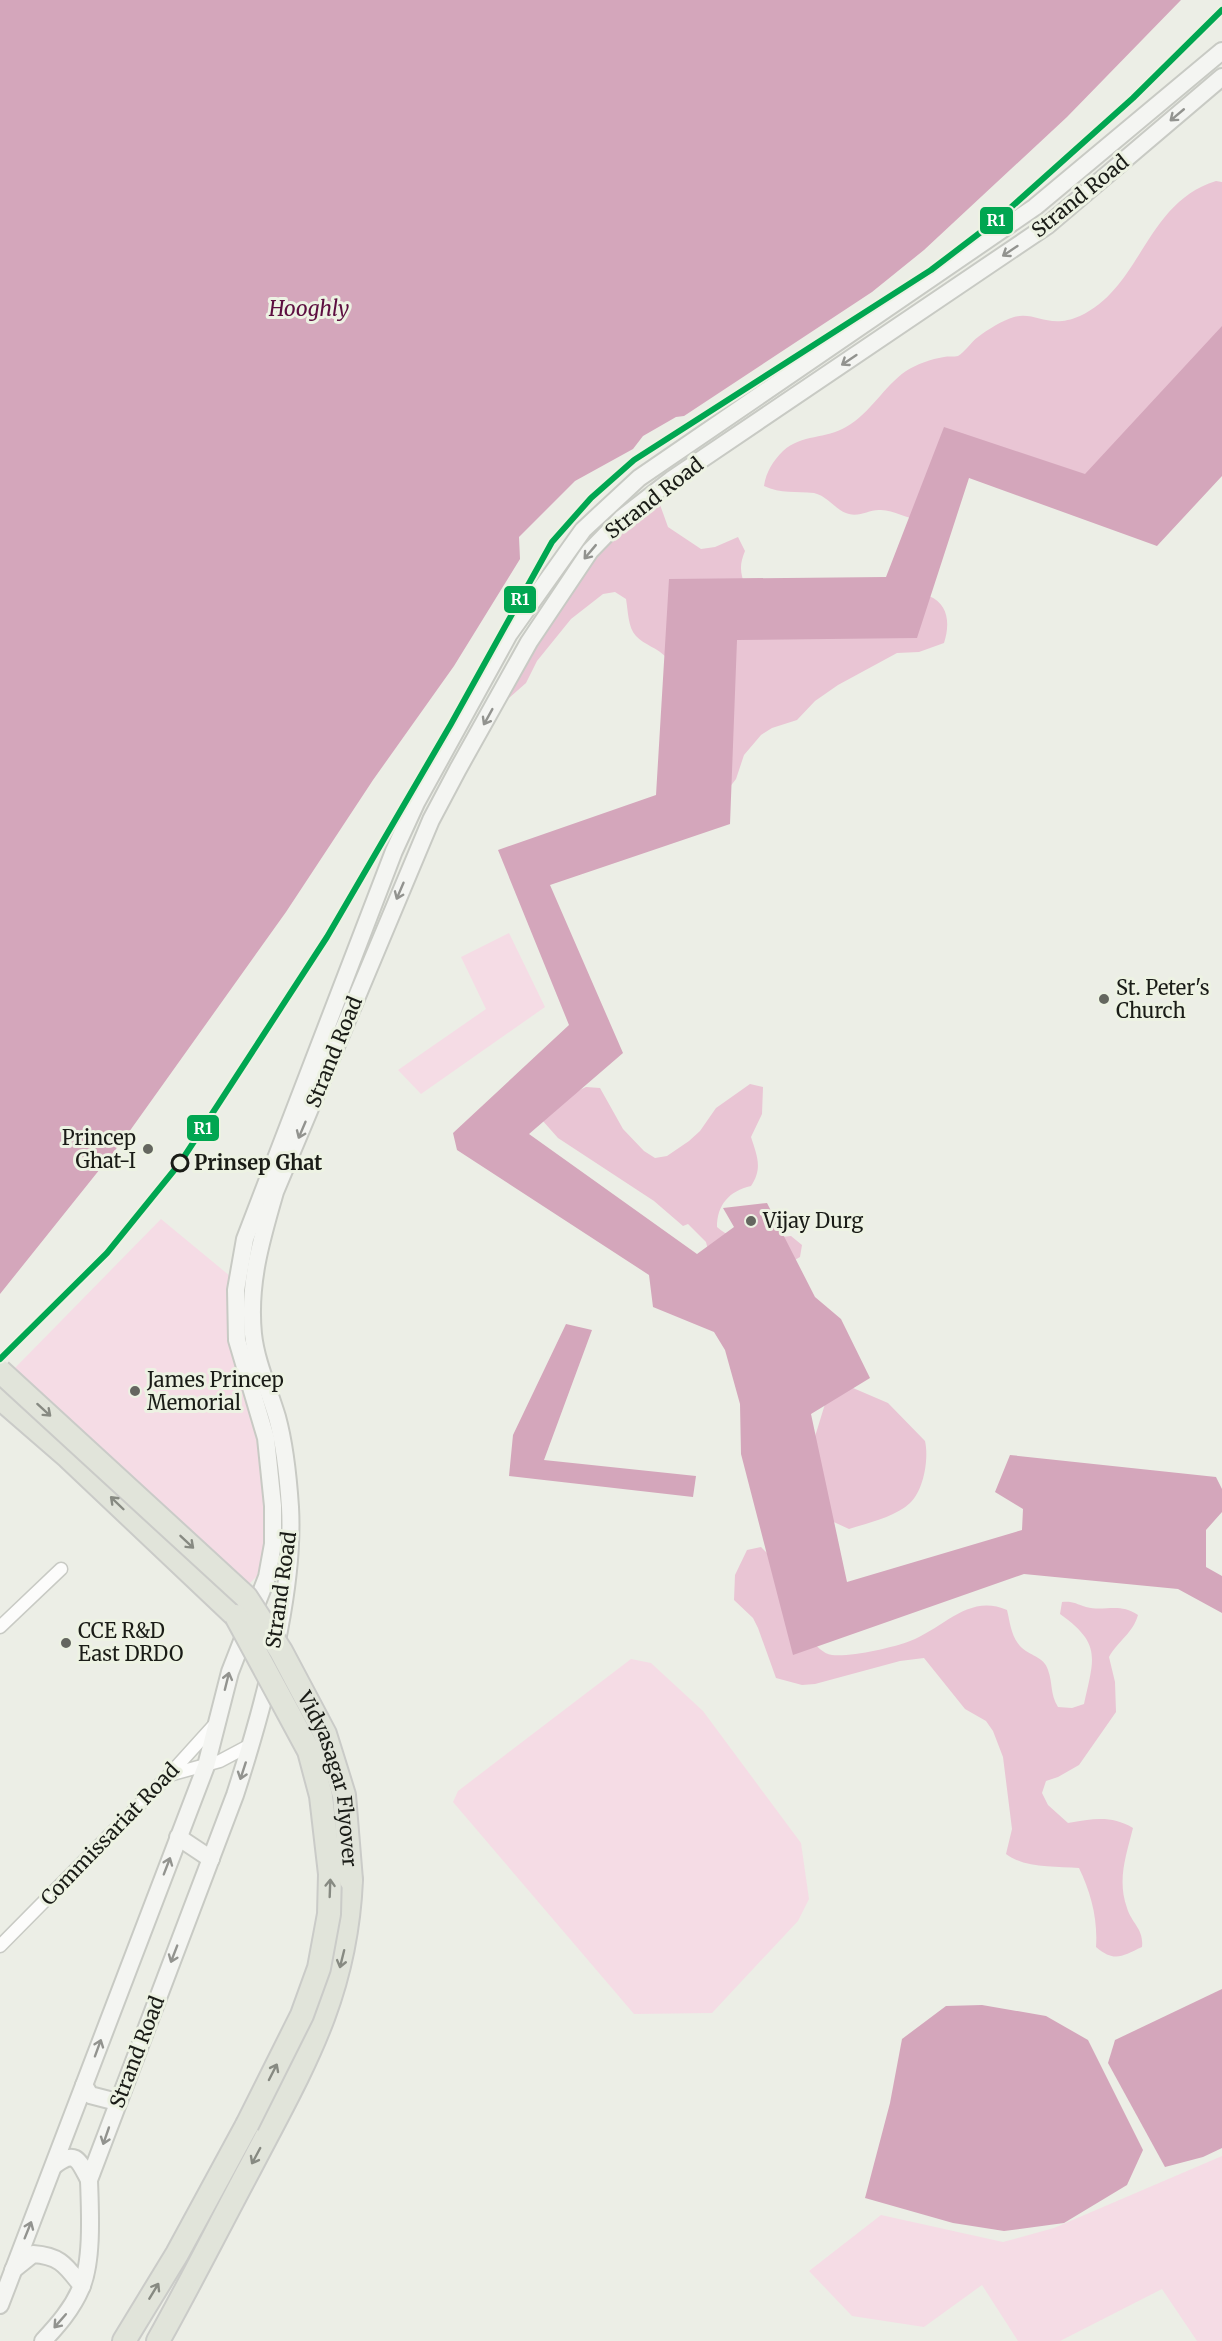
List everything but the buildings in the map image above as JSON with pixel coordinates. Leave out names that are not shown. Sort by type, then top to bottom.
[{"type":"highway","name":"Vidyasagar Flyover","points":[[0,1371],[246,1598],[281,1651],[325,1734],[344,1795],[351,1880],[349,1916],[344,1950],[331,2002],[310,2053],[158,2341]]},
{"type":"highway","name":"Vidyasagar Flyover","points":[[0,1398],[68,1457],[236,1616],[309,1751],[323,1806],[330,1874],[329,1914],[319,1968],[302,2015],[209,2194],[124,2341]]},
{"type":"main road","name":"Strand Road","points":[[0,2305],[206,1766],[230,1672],[267,1577],[273,1545],[273,1506],[266,1438],[237,1340],[236,1290],[245,1239],[394,851],[416,803],[509,634],[583,531],[639,477],[1035,207],[1222,51]]},
{"type":"main road","name":"Strand Road","points":[[42,2341],[66,2315],[82,2286],[90,2233],[89,2180],[211,1859],[252,1744],[280,1619],[290,1537],[289,1487],[283,1447],[253,1337],[251,1292],[257,1253],[275,1192],[431,820],[529,642],[590,551],[622,518],[671,480],[1047,225],[1222,77]]},
{"type":"main road","points":[[1035,207],[1047,225]]},
{"type":"main road","points":[[509,634],[529,642]]},
{"type":"main road","points":[[178,1837],[211,1859]]},
{"type":"main road","points":[[84,2085],[90,2095],[117,2102]]},
{"type":"main road","points":[[54,2165],[64,2158],[74,2157],[79,2160],[89,2180]]},
{"type":"main road","points":[[12,2271],[33,2254],[52,2256],[66,2265],[82,2286]]},
{"type":"street","points":[[0,1627],[61,1569]]},
{"type":"street","name":"Commissariat Road","points":[[0,1946],[169,1775],[218,1720]]},
{"type":"street","points":[[169,1775],[206,1766],[252,1744]]},
{"type":"shaded area","points":[[1216,181],[1222,182],[1222,449],[1185,488],[972,465],[921,520],[886,510],[849,514],[814,493],[783,491],[764,486],[770,467],[783,451],[798,442],[846,427],[863,415],[898,377],[910,368],[934,359],[958,356],[975,339],[1010,318],[1029,316],[1051,321],[1069,320],[1101,303],[1117,286],[1158,226],[1174,207],[1192,192]]},
{"type":"shaded area","points":[[659,502],[668,527],[701,549],[715,547],[738,537],[745,551],[741,569],[746,587],[910,590],[929,596],[941,604],[947,622],[944,643],[919,652],[897,653],[838,685],[815,701],[797,720],[772,728],[761,735],[744,755],[736,779],[719,801],[668,659],[633,633],[626,599],[615,592],[603,594],[571,619],[537,661],[526,683],[509,698],[497,694],[567,578],[645,505]]},
{"type":"shaded area","points":[[509,933],[545,1007],[421,1094],[398,1070],[486,1009],[461,957]]},
{"type":"shaded area","points":[[750,1084],[763,1087],[762,1114],[751,1137],[758,1162],[757,1173],[751,1186],[736,1191],[726,1200],[719,1212],[717,1227],[733,1237],[743,1239],[791,1236],[802,1245],[800,1257],[743,1290],[709,1254],[706,1242],[688,1224],[683,1226],[654,1201],[558,1138],[542,1120],[546,1106],[586,1087],[600,1088],[623,1129],[644,1151],[655,1158],[667,1156],[700,1131],[716,1108]]},
{"type":"shaded area","points":[[161,1219],[230,1276],[251,1416],[270,1498],[265,1545],[257,1576],[246,1587],[11,1372]]},
{"type":"shaded area","points":[[853,1388],[888,1403],[925,1441],[926,1456],[922,1482],[910,1503],[889,1516],[849,1529],[825,1518],[813,1443],[829,1391]]},
{"type":"shaded area","points":[[761,1547],[770,1556],[810,1639],[826,1653],[850,1655],[893,1646],[910,1641],[969,1609],[993,1606],[1007,1610],[1011,1629],[1017,1642],[1046,1665],[1058,1707],[1072,1708],[1084,1704],[1092,1663],[1092,1653],[1083,1634],[1060,1614],[1062,1602],[1072,1602],[1093,1608],[1125,1609],[1138,1615],[1133,1627],[1109,1657],[1115,1682],[1116,1712],[1079,1765],[1046,1781],[1042,1793],[1048,1805],[1068,1823],[1094,1819],[1109,1820],[1133,1828],[1125,1858],[1123,1888],[1129,1914],[1141,1936],[1142,1947],[1124,1955],[1114,1956],[1096,1947],[1093,1906],[1079,1868],[1032,1864],[1006,1854],[1012,1829],[1003,1757],[993,1731],[986,1721],[965,1709],[924,1658],[900,1661],[815,1684],[802,1685],[776,1678],[753,1618],[734,1600],[735,1575],[747,1550]]},
{"type":"shaded area","points":[[631,1659],[651,1663],[703,1711],[801,1843],[809,1899],[798,1921],[712,2013],[634,2014],[453,1802],[458,1791]]},
{"type":"shaded area","points":[[1222,2156],[1222,2341],[1197,2341],[1162,2289],[1060,2341],[1018,2341],[982,2285],[924,2327],[852,2316],[809,2271],[881,2215],[1003,2242],[1054,2228]]},
{"type":"water","name":"Hooghly","points":[[0,0],[1181,0],[1067,117],[924,250],[872,292],[684,416],[676,417],[643,436],[633,449],[575,481],[519,537],[520,559],[454,666],[373,780],[286,912],[124,1139],[0,1294]]},
{"type":"water","points":[[1222,326],[1222,476],[1157,546],[969,478],[917,638],[737,640],[730,824],[550,885],[623,1053],[529,1134],[697,1254],[734,1227],[723,1208],[767,1203],[815,1297],[841,1319],[870,1378],[811,1414],[847,1582],[1022,1530],[1023,1509],[995,1492],[1010,1455],[1216,1477],[1222,1489],[1222,1512],[1206,1530],[1206,1567],[1222,1576],[1222,1613],[1178,1589],[1024,1574],[793,1655],[741,1454],[740,1404],[725,1350],[714,1332],[653,1307],[649,1275],[457,1150],[453,1133],[569,1025],[498,850],[656,795],[669,579],[886,577],[944,427],[1085,474]]},
{"type":"water","points":[[566,1324],[592,1330],[544,1460],[696,1476],[693,1497],[509,1476],[513,1435]]},
{"type":"water","points":[[1222,1989],[1222,2148],[1203,2157],[1165,2167],[1108,2063],[1115,2040]]},
{"type":"water","points":[[982,2005],[1046,2016],[1088,2040],[1143,2150],[1127,2185],[1064,2223],[1004,2231],[953,2223],[865,2198],[890,2103],[902,2039],[946,2006]]},
{"type":"transit line","name":"R1","points":[[0,1359],[107,1253],[180,1163],[327,937],[451,724],[552,542],[591,498],[634,460],[931,270],[998,219],[1133,98],[1222,10]]},
{"type":"place","name":"St. Peter's Church","points":[[1104,999]]},
{"type":"place","name":"Princep Ghat-I","points":[[148,1149]]},
{"type":"place","name":"Prinsep Ghat","points":[[180,1163]]},
{"type":"place","name":"Vijay Durg","points":[[751,1221]]},
{"type":"place","name":"James Princep Memorial","points":[[135,1391]]},
{"type":"place","name":"CCE R&D East DRDO","points":[[66,1643]]}]
